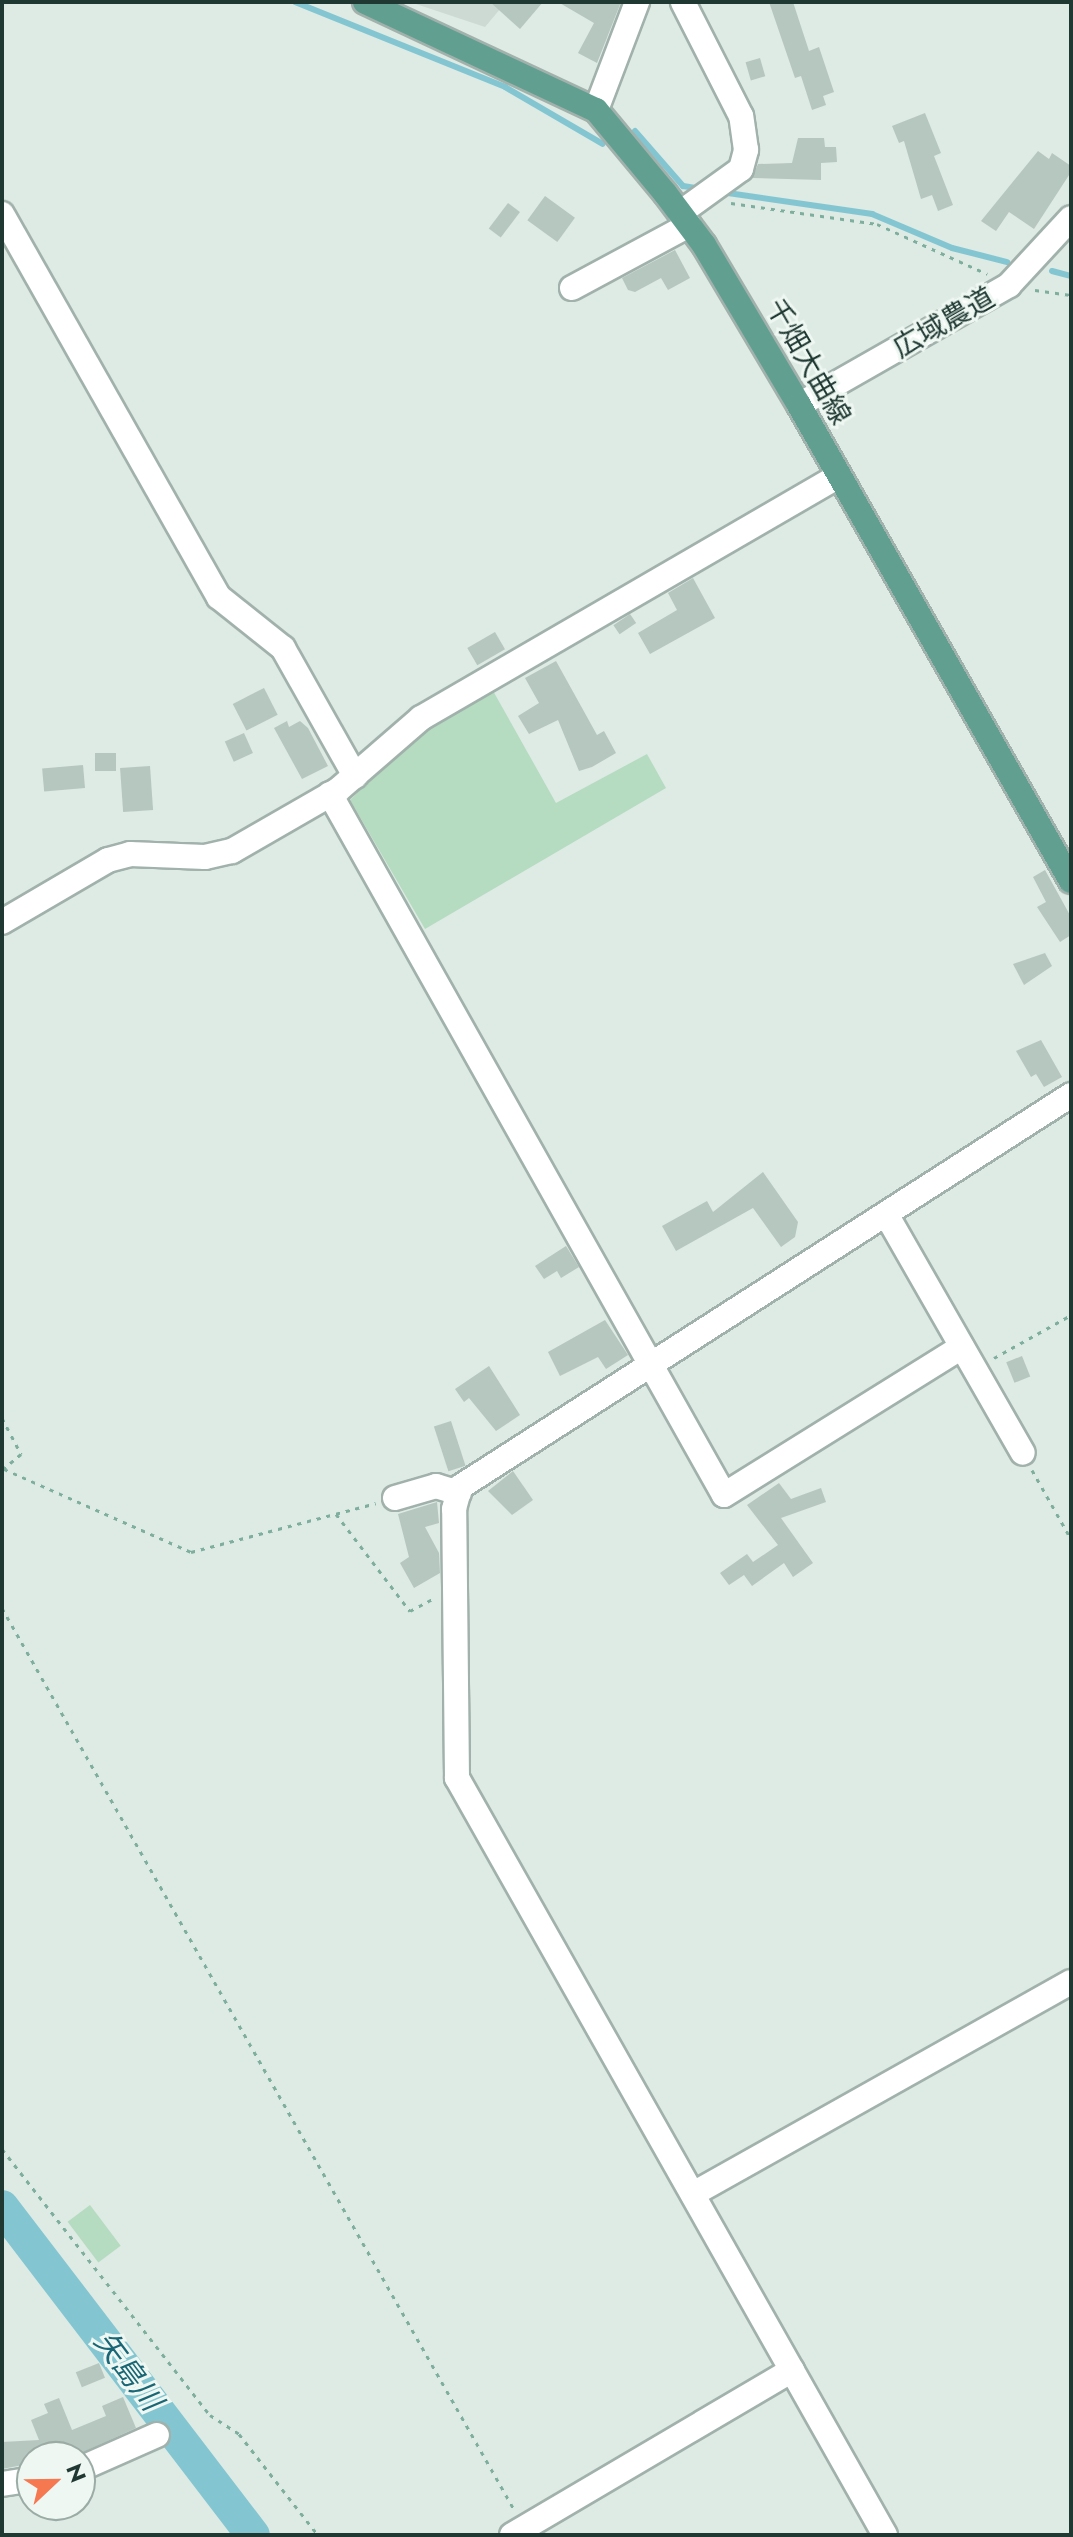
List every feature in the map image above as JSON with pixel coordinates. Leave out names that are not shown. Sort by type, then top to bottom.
[{"type":"main road","name":"千畑大曲線","points":[[365,2],[596,110],[685,219],[799,405],[1071,881]]},
{"type":"street","points":[[596,110],[637,2]]},
{"type":"street","points":[[572,288],[685,219],[701,198],[727,191],[741,169],[746,150],[741,116],[683,2]]},
{"type":"street","points":[[2,214],[219,597],[283,648],[355,776]]},
{"type":"street","name":"広域農道","points":[[799,405],[1009,285],[1071,218]]},
{"type":"street","points":[[2,922],[108,860],[130,854],[205,857],[232,851],[330,794],[421,718],[839,476]]},
{"type":"street","points":[[330,794],[724,1495],[962,1347]]},
{"type":"street","points":[[885,2535],[457,1778],[454,1509],[460,1487],[1071,1095]]},
{"type":"street","points":[[886,1214],[1023,1453]]},
{"type":"street","points":[[395,1498],[436,1486],[459,1493]]},
{"type":"street","points":[[693,2194],[1071,1982]]},
{"type":"street","points":[[519,2531],[792,2370]]},
{"type":"street","points":[[96,2462],[157,2435]]},
{"type":"path","points":[[727,191],[877,224],[1009,285],[1071,295]]},
{"type":"path","points":[[975,1369],[1071,1315]]},
{"type":"path","points":[[2,1418],[21,1454],[3,1470],[191,1552],[395,1498]]},
{"type":"path","points":[[1023,1453],[1071,1539]]},
{"type":"path","points":[[336,1513],[410,1611],[455,1591]]},
{"type":"path","points":[[2,1608],[519,2531]]},
{"type":"path","points":[[2,2149],[210,2415],[239,2434],[318,2535]]},
{"type":"shaded area","points":[[410,2],[506,2],[485,27]]},
{"type":"green space","points":[[492,689],[556,803],[647,754],[666,788],[425,929],[350,800],[422,730]]},
{"type":"green space","points":[[90,2205],[121,2246],[98,2263],[68,2222]]},
{"type":"building","points":[[490,2],[543,2],[520,29]]},
{"type":"building","points":[[558,2],[621,2],[597,63],[578,53],[594,23]]},
{"type":"building","points":[[769,2],[793,2],[809,51],[819,47],[834,92],[823,96],[826,105],[812,110],[801,76],[795,78]]},
{"type":"building","points":[[760,58],[765,76],[751,80],[746,62]]},
{"type":"building","points":[[925,113],[941,153],[934,156],[953,205],[938,211],[932,195],[921,199],[904,141],[899,143],[892,126]]},
{"type":"building","points":[[798,138],[824,138],[825,147],[836,147],[837,162],[821,163],[821,180],[752,178],[758,164],[792,163]]},
{"type":"building","points":[[1038,151],[1049,159],[1052,153],[1071,166],[1071,172],[1034,229],[1009,212],[996,231],[981,221]]},
{"type":"building","points":[[545,196],[575,218],[557,242],[527,220]]},
{"type":"building","points":[[508,203],[520,212],[501,238],[489,229]]},
{"type":"building","points":[[675,250],[690,278],[668,290],[661,278],[635,292],[628,290],[622,278]]},
{"type":"building","points":[[693,578],[715,618],[650,654],[638,633],[677,610],[668,593]]},
{"type":"building","points":[[630,614],[636,623],[620,634],[613,625]]},
{"type":"building","points":[[495,632],[505,649],[477,665],[467,648]]},
{"type":"building","points":[[556,661],[597,735],[604,731],[616,753],[579,771],[558,720],[529,734],[518,716],[539,703],[525,678]]},
{"type":"building","points":[[264,688],[278,715],[246,731],[233,704]]},
{"type":"building","points":[[287,721],[289,727],[300,721],[308,728],[328,766],[302,779],[274,728]]},
{"type":"building","points":[[244,733],[253,753],[234,762],[225,742]]},
{"type":"building","points":[[95,753],[116,753],[116,771],[95,771]]},
{"type":"building","points":[[83,765],[85,788],[44,791],[42,769]]},
{"type":"building","points":[[150,766],[153,810],[123,812],[120,768]]},
{"type":"building","points":[[1045,870],[1071,917],[1071,935],[1060,942],[1037,907],[1046,902],[1033,877]]},
{"type":"building","points":[[1045,953],[1052,966],[1024,985],[1013,964]]},
{"type":"building","points":[[1041,1040],[1062,1077],[1044,1087],[1036,1074],[1031,1077],[1016,1051]]},
{"type":"building","points":[[763,1172],[798,1222],[795,1237],[781,1247],[753,1208],[676,1251],[662,1226],[707,1201],[713,1212]]},
{"type":"building","points":[[566,1246],[579,1267],[561,1278],[557,1271],[544,1279],[535,1266]]},
{"type":"building","points":[[605,1320],[628,1355],[606,1369],[598,1357],[560,1376],[548,1352]]},
{"type":"building","points":[[1022,1356],[1030,1376],[1014,1383],[1006,1362]]},
{"type":"building","points":[[489,1366],[520,1415],[496,1431],[469,1398],[464,1402],[455,1389]]},
{"type":"building","points":[[451,1421],[466,1466],[448,1471],[434,1427]]},
{"type":"building","points":[[513,1471],[533,1500],[512,1515],[488,1491]]},
{"type":"building","points":[[779,1483],[791,1499],[821,1488],[826,1502],[781,1518],[813,1563],[793,1577],[784,1563],[752,1586],[744,1575],[729,1585],[720,1573],[747,1554],[753,1562],[778,1545],[747,1505]]},
{"type":"building","points":[[437,1502],[439,1523],[425,1527],[439,1553],[440,1573],[414,1588],[400,1563],[409,1557],[398,1514]]},
{"type":"building","points":[[99,2363],[105,2378],[82,2387],[76,2372]]},
{"type":"building","points":[[123,2397],[136,2428],[96,2446],[96,2441],[20,2441],[39,2440],[31,2420],[48,2413],[44,2404],[59,2398],[72,2430],[106,2416],[102,2406]]},
{"type":"building","points":[[16,2441],[16,2466],[2,2469],[2,2442]]},
{"type":"waterway","points":[[295,2],[505,87],[603,144]]},
{"type":"waterway","points":[[635,131],[683,186],[702,189]]},
{"type":"waterway","points":[[721,192],[872,214],[952,248],[1007,262]]},
{"type":"waterway","points":[[1052,271],[1071,276]]},
{"type":"waterway","name":"矢島川","points":[[2,2207],[253,2535]]}]
